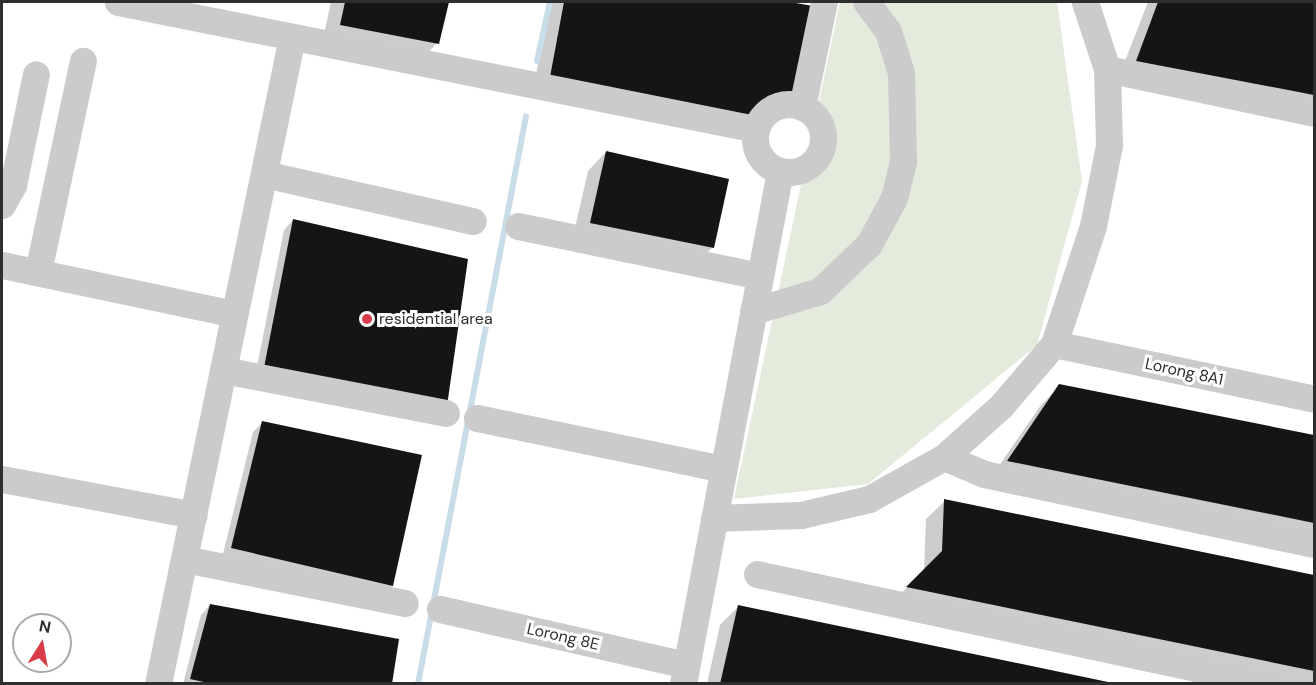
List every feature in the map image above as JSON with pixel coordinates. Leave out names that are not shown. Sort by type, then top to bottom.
[{"type":"street","points":[[118,2],[756,129]]},
{"type":"street","points":[[802,107],[824,2]]},
{"type":"street","points":[[753,310],[820,291],[869,244],[894,198],[903,161],[901,74],[888,31],[866,2]]},
{"type":"street","points":[[714,518],[801,515],[869,499],[944,457],[1001,406],[1054,344],[1093,226],[1109,145],[1107,69],[1085,2]]},
{"type":"street","points":[[158,684],[292,37]]},
{"type":"street","points":[[38,272],[83,61]]},
{"type":"street","points":[[1107,69],[1314,113]]},
{"type":"street","points":[[2,205],[13,185],[36,74]]},
{"type":"street","points":[[779,106],[802,107],[819,122],[823,132],[819,155],[803,170],[780,171],[770,167],[757,151],[756,129],[769,111],[779,106]]},
{"type":"street","points":[[684,674],[780,171]]},
{"type":"street","points":[[264,174],[473,221]]},
{"type":"street","points":[[518,226],[760,276]]},
{"type":"street","points":[[2,264],[234,314]]},
{"type":"street","name":"Lorong 8A1","points":[[1054,344],[1314,399]]},
{"type":"street","points":[[223,370],[446,413]]},
{"type":"street","points":[[477,418],[723,470]]},
{"type":"street","points":[[944,457],[984,474],[1314,544]]},
{"type":"street","points":[[3,487],[194,515]]},
{"type":"street","points":[[184,559],[405,603]]},
{"type":"street","points":[[757,574],[1270,684]]},
{"type":"street","name":"Lorong 8E","points":[[440,609],[684,674]]},
{"type":"shaded area","points":[[840,2],[1057,2],[1082,181],[1037,345],[868,484],[734,499]]},
{"type":"building","points":[[345,2],[449,2],[439,44],[340,25]]},
{"type":"building","points":[[564,2],[790,2],[813,6],[800,93],[747,117],[550,77]]},
{"type":"building","points":[[1158,2],[1314,2],[1314,95],[1136,61]]},
{"type":"building","points":[[606,151],[729,179],[714,248],[590,223]]},
{"type":"building","name":"residential area","points":[[293,219],[468,259],[446,413],[262,378]]},
{"type":"building","points":[[1059,384],[1314,435],[1314,523],[1007,461]]},
{"type":"building","points":[[262,421],[422,455],[393,586],[231,548]]},
{"type":"building","points":[[944,499],[1314,575],[1314,671],[906,587],[942,551]]},
{"type":"building","points":[[210,604],[399,639],[392,684],[213,684],[190,679]]},
{"type":"building","points":[[738,605],[1108,682],[1108,684],[720,684]]},
{"type":"waterway","points":[[537,61],[550,2]]},
{"type":"waterway","points":[[418,684],[526,116]]},
{"type":"place","name":"residential area","points":[[367,319]]}]
